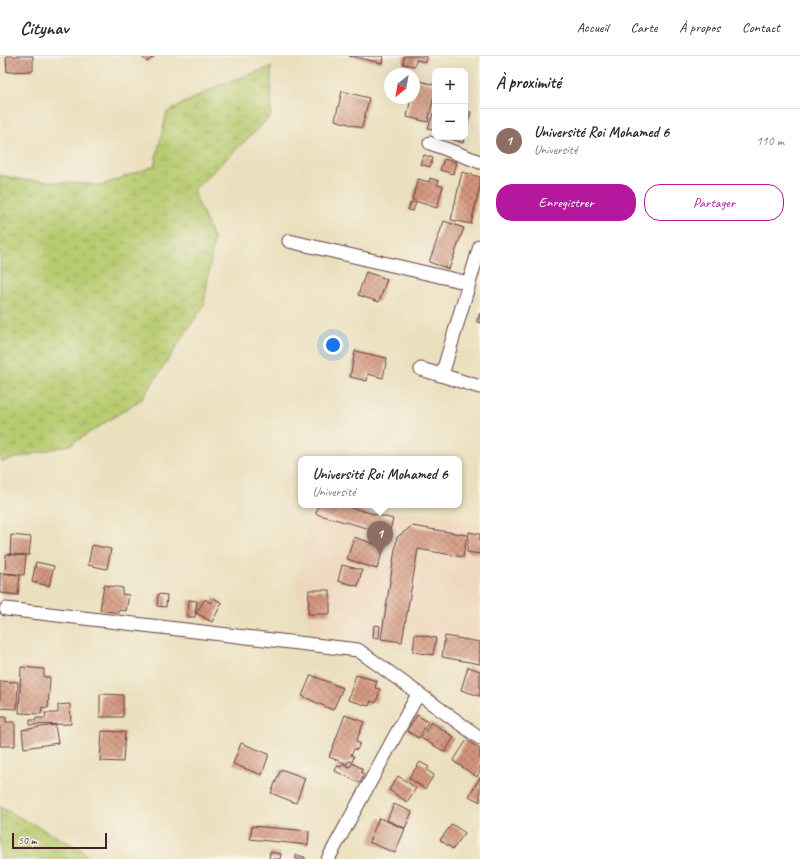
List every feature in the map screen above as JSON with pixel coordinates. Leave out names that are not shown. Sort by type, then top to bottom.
[{"type":"street","points":[[430,143],[480,162]]},
{"type":"street","points":[[290,242],[469,283]]},
{"type":"street","points":[[442,375],[480,246]]},
{"type":"street","points":[[421,369],[480,387]]},
{"type":"street","points":[[6,609],[358,650],[480,738]]},
{"type":"street","points":[[328,859],[418,694]]},
{"type":"shaded area","points":[[311,508],[387,508],[480,524],[480,666],[310,632],[294,588]]},
{"type":"green space","points":[[271,67],[271,116],[193,191],[214,239],[204,305],[142,399],[70,445],[0,462],[0,175],[22,180],[102,185],[154,166],[167,112],[219,85]]},
{"type":"green space","points":[[0,807],[82,850],[89,859],[0,859]]},
{"type":"building","points":[[6,56],[33,56],[33,71],[7,72]]},
{"type":"building","points":[[155,56],[147,62],[142,57]]},
{"type":"building","points":[[349,56],[383,56],[382,63]]},
{"type":"building","points":[[404,56],[427,56],[426,62],[416,60],[415,66],[403,64]]},
{"type":"building","points":[[420,81],[432,84],[432,105],[428,122],[407,117],[410,104],[420,104]]},
{"type":"building","points":[[342,91],[369,98],[362,128],[335,120]]},
{"type":"building","points":[[468,112],[471,112],[468,123]]},
{"type":"building","points":[[432,117],[432,129],[428,128]]},
{"type":"building","points":[[454,140],[464,140],[463,143]]},
{"type":"building","points":[[424,155],[433,158],[430,167],[420,164]]},
{"type":"building","points":[[444,159],[456,162],[453,174],[440,170]]},
{"type":"building","points":[[462,172],[480,177],[480,186],[471,224],[451,220]]},
{"type":"building","points":[[430,178],[439,181],[437,185],[443,186],[437,208],[412,200],[418,179],[429,182]]},
{"type":"building","points":[[411,202],[416,203],[413,211],[408,210]]},
{"type":"building","points":[[444,221],[464,228],[449,269],[429,262]]},
{"type":"building","points":[[366,272],[387,279],[379,302],[358,295]]},
{"type":"building","points":[[480,313],[480,323],[477,322]]},
{"type":"building","points":[[355,351],[387,358],[383,378],[368,374],[367,381],[350,377]]},
{"type":"building","points":[[317,508],[352,508],[393,519],[389,534],[316,514]]},
{"type":"building","points":[[412,526],[467,535],[463,557],[418,549],[402,642],[381,639],[397,537]]},
{"type":"building","points":[[469,532],[480,534],[480,554],[467,552]]},
{"type":"building","points":[[11,535],[31,537],[29,555],[10,554]]},
{"type":"building","points":[[354,537],[384,547],[377,569],[347,559]]},
{"type":"building","points":[[92,545],[111,549],[107,569],[88,565]]},
{"type":"building","points":[[6,554],[26,556],[24,575],[5,573]]},
{"type":"building","points":[[36,562],[54,566],[49,586],[32,582]]},
{"type":"building","points":[[342,565],[362,570],[358,586],[338,581]]},
{"type":"building","points":[[0,573],[20,575],[18,595],[0,593]]},
{"type":"building","points":[[104,585],[123,588],[122,594],[129,595],[126,611],[119,610],[118,613],[100,610]]},
{"type":"building","points":[[309,590],[330,590],[330,614],[308,614]]},
{"type":"building","points":[[158,594],[167,595],[166,607],[157,606]]},
{"type":"building","points":[[214,598],[222,603],[212,622],[196,613],[205,599],[211,603]]},
{"type":"building","points":[[189,600],[197,601],[195,617],[187,617]]},
{"type":"building","points":[[374,625],[380,626],[379,638],[373,638]]},
{"type":"building","points":[[415,634],[436,638],[433,655],[413,652]]},
{"type":"building","points":[[445,636],[480,642],[480,664],[442,657]]},
{"type":"building","points":[[21,667],[44,669],[44,677],[50,677],[48,708],[42,707],[41,714],[19,713]]},
{"type":"building","points":[[468,667],[480,671],[480,696],[461,690]]},
{"type":"building","points":[[311,675],[343,688],[333,710],[302,696]]},
{"type":"building","points":[[356,675],[377,681],[375,688],[380,689],[376,703],[371,701],[369,706],[348,700]]},
{"type":"building","points":[[0,681],[18,682],[17,709],[0,708]]},
{"type":"building","points":[[100,694],[123,695],[123,717],[100,717]]},
{"type":"building","points":[[70,704],[71,724],[30,725],[30,720],[36,720],[36,718],[46,718],[45,713],[58,713],[58,705]]},
{"type":"building","points":[[345,715],[364,722],[356,742],[360,743],[357,750],[354,749],[351,755],[354,756],[352,762],[349,761],[347,764],[329,757]]},
{"type":"building","points":[[417,715],[428,722],[419,738],[407,731]]},
{"type":"building","points":[[0,717],[6,717],[6,722],[15,722],[15,746],[0,746]]},
{"type":"building","points":[[431,722],[454,737],[445,752],[421,738]]},
{"type":"building","points":[[55,725],[58,743],[24,748],[22,730]]},
{"type":"building","points":[[102,731],[125,732],[123,762],[100,761]]},
{"type":"building","points":[[467,740],[480,749],[480,771],[477,777],[453,761]]},
{"type":"building","points":[[241,743],[269,754],[262,775],[233,764]]},
{"type":"building","points":[[420,762],[429,767],[427,770],[434,775],[425,789],[409,778]]},
{"type":"building","points":[[352,763],[363,769],[361,772],[364,774],[360,783],[335,771],[337,766],[341,767],[343,764],[350,767]]},
{"type":"building","points":[[281,769],[305,778],[296,803],[271,793]]},
{"type":"building","points":[[398,776],[416,788],[407,802],[389,790]]},
{"type":"building","points":[[480,777],[480,802],[469,796]]},
{"type":"building","points":[[394,804],[412,812],[405,828],[387,820]]},
{"type":"building","points":[[379,818],[405,829],[395,853],[369,842]]},
{"type":"building","points":[[452,824],[465,833],[453,849],[440,840]]},
{"type":"building","points":[[252,826],[309,831],[308,845],[250,839]]},
{"type":"building","points":[[270,852],[281,854],[280,859],[269,859]]},
{"type":"building","points":[[296,855],[305,857],[305,859],[296,859]]},
{"type":"place","name":"Université Roi Mohamed 6","points":[[380,554]]}]
